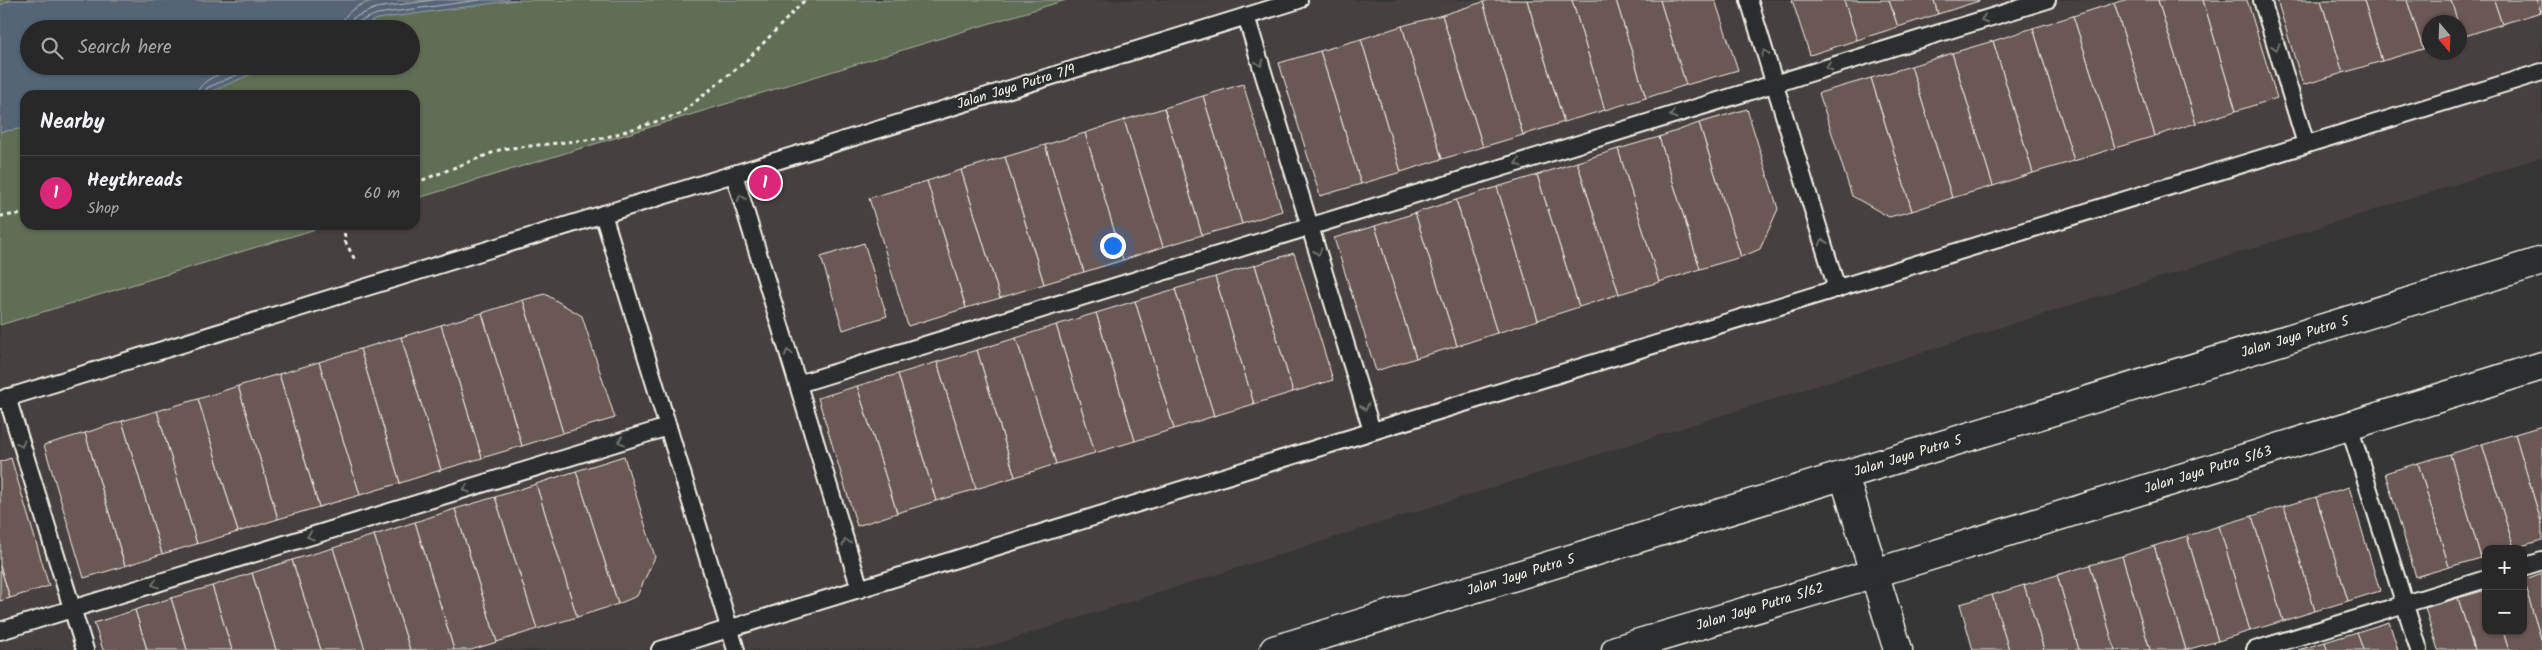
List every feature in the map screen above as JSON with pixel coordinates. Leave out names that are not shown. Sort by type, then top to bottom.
[{"type":"street","name":"Jalan Jaya Putra 5","points":[[1274,650],[2542,262]]},
{"type":"street","name":"Jalan Jaya Putra 5/63","points":[[1875,573],[2542,366]]},
{"type":"street","points":[[1844,476],[1898,650]]},
{"type":"street","name":"Jalan Jaya Putra 5/62","points":[[1616,650],[1875,573]]},
{"type":"lane","name":"Jalan Jaya Putra 7/9","points":[[4,398],[1299,0]]},
{"type":"lane","points":[[1749,0],[1837,289]]},
{"type":"lane","points":[[798,384],[2047,0]]},
{"type":"lane","points":[[2262,0],[2306,144]]},
{"type":"lane","points":[[1246,16],[1372,431]]},
{"type":"lane","points":[[660,650],[2542,72]]},
{"type":"lane","points":[[734,174],[860,589]]},
{"type":"lane","points":[[602,214],[736,650]]},
{"type":"lane","points":[[4,398],[84,650]]},
{"type":"lane","points":[[2349,426],[2419,650]]},
{"type":"lane","points":[[0,632],[668,427]]},
{"type":"lane","points":[[2527,566],[2542,562]]},
{"type":"lane","points":[[2254,650],[2482,580]]},
{"type":"path","points":[[420,181],[502,149],[604,138],[680,114],[746,61],[806,0]]},
{"type":"path","points":[[0,216],[20,214]]},
{"type":"path","points":[[345,230],[346,241],[368,287]]},
{"type":"shaded area","points":[[1066,0],[2542,0],[2542,157],[977,650],[0,650],[0,325],[313,230],[420,230],[420,197]]},
{"type":"green space","points":[[0,0],[1066,0],[420,197],[420,90],[20,90],[20,230],[313,230],[0,325]]},
{"type":"water","points":[[12,0],[516,0],[375,20],[20,20],[20,75],[249,75],[215,90],[20,90],[20,129],[0,132],[0,5]]},
{"type":"building","points":[[1489,0],[1527,0],[1564,122],[1523,135],[1483,2]]},
{"type":"building","points":[[1527,0],[1572,0],[1605,110],[1564,122]]},
{"type":"building","points":[[1572,0],[1616,0],[1646,98],[1605,110]]},
{"type":"building","points":[[1616,0],[1660,0],[1686,85],[1646,98]]},
{"type":"building","points":[[1660,0],[1715,0],[1738,70],[1686,85]]},
{"type":"building","points":[[1792,0],[1844,0],[1857,40],[1810,55]]},
{"type":"building","points":[[1844,0],[1889,0],[1898,27],[1857,40]]},
{"type":"building","points":[[1889,0],[1934,0],[1938,14],[1898,27]]},
{"type":"building","points":[[1934,0],[1979,0],[1979,1],[1938,14]]},
{"type":"building","points":[[2124,0],[2158,0],[2196,123],[2155,136],[2114,3]]},
{"type":"building","points":[[2158,0],[2203,0],[2236,111],[2196,123]]},
{"type":"building","points":[[2203,0],[2247,0],[2277,98],[2236,111]]},
{"type":"building","points":[[2277,0],[2321,0],[2343,73],[2303,85]]},
{"type":"building","points":[[2321,0],[2364,0],[2382,61],[2343,73]]},
{"type":"building","points":[[2364,0],[2407,0],[2422,49],[2382,61]]},
{"type":"building","points":[[2407,0],[2451,0],[2456,15],[2422,15],[2422,46]]},
{"type":"building","points":[[2451,0],[2494,0],[2502,24],[2467,35],[2467,15],[2455,15]]},
{"type":"building","points":[[2494,0],[2537,0],[2541,12],[2502,24]]},
{"type":"building","points":[[2537,0],[2542,0],[2542,12],[2541,12]]},
{"type":"building","points":[[1483,2],[1523,135],[1483,147],[1442,15]]},
{"type":"building","points":[[2114,3],[2155,136],[2115,148],[2073,16]]},
{"type":"building","points":[[1442,15],[1483,147],[1442,159],[1402,26]]},
{"type":"building","points":[[2073,16],[2115,148],[2074,161],[2033,28]]},
{"type":"building","points":[[1402,26],[1442,159],[1401,172],[1361,39]]},
{"type":"building","points":[[2033,28],[2074,161],[2033,173],[1993,41]]},
{"type":"building","points":[[1361,39],[1401,172],[1361,184],[1320,51]]},
{"type":"building","points":[[1993,41],[2033,173],[1993,186],[1952,53]]},
{"type":"building","points":[[1320,51],[1361,184],[1320,196],[1279,63]]},
{"type":"building","points":[[1952,53],[1993,186],[1952,198],[1911,66]]},
{"type":"building","points":[[1911,66],[1952,198],[1912,211],[1871,78]]},
{"type":"building","points":[[1871,78],[1912,211],[1889,217],[1852,196],[1819,93]]},
{"type":"building","points":[[1243,84],[1282,211],[1242,224],[1203,96]]},
{"type":"building","points":[[1203,96],[1242,224],[1202,235],[1164,108]]},
{"type":"building","points":[[1164,108],[1202,235],[1163,247],[1124,120]]},
{"type":"building","points":[[1747,109],[1778,209],[1760,249],[1741,257],[1699,123]]},
{"type":"building","points":[[1124,120],[1163,247],[1123,260],[1085,133]]},
{"type":"building","points":[[1699,123],[1741,257],[1700,269],[1659,137]]},
{"type":"building","points":[[1085,133],[1123,260],[1084,272],[1045,145]]},
{"type":"building","points":[[1659,137],[1700,269],[1659,282],[1618,149]]},
{"type":"building","points":[[1045,145],[1084,272],[1044,284],[1005,157]]},
{"type":"building","points":[[1618,149],[1659,282],[1619,294],[1577,162]]},
{"type":"building","points":[[1005,157],[1044,284],[1000,298],[961,170]]},
{"type":"building","points":[[1577,162],[1619,294],[1579,307],[1537,175]]},
{"type":"building","points":[[961,170],[1000,298],[966,308],[927,181]]},
{"type":"building","points":[[1537,175],[1579,307],[1538,320],[1497,187]]},
{"type":"building","points":[[927,181],[966,308],[908,326],[869,198]]},
{"type":"building","points":[[1497,187],[1538,320],[1497,333],[1456,200]]},
{"type":"building","points":[[1456,200],[1497,333],[1457,346],[1415,213]]},
{"type":"building","points":[[1415,213],[1457,346],[1416,358],[1375,226]]},
{"type":"building","points":[[1375,226],[1416,358],[1376,371],[1334,238]]},
{"type":"building","points":[[864,243],[887,316],[843,330],[821,257]]},
{"type":"building","points":[[1294,253],[1333,380],[1293,392],[1255,265]]},
{"type":"building","points":[[1255,265],[1293,392],[1254,404],[1215,277]]},
{"type":"building","points":[[1215,277],[1254,404],[1214,416],[1175,289]]},
{"type":"building","points":[[1175,289],[1214,416],[1174,429],[1135,301]]},
{"type":"building","points":[[545,294],[582,316],[615,418],[563,433],[523,300]]},
{"type":"building","points":[[523,300],[563,433],[522,446],[482,313]]},
{"type":"building","points":[[1135,301],[1174,429],[1135,441],[1096,313]]},
{"type":"building","points":[[482,313],[522,446],[482,458],[441,325]]},
{"type":"building","points":[[1096,313],[1135,441],[1095,453],[1056,325]]},
{"type":"building","points":[[441,325],[482,458],[441,470],[401,337]]},
{"type":"building","points":[[1056,325],[1095,453],[1056,464],[1016,338]]},
{"type":"building","points":[[401,337],[441,470],[400,483],[360,349]]},
{"type":"building","points":[[1016,338],[1056,464],[1015,477],[977,350]]},
{"type":"building","points":[[360,349],[400,483],[360,495],[319,362]]},
{"type":"building","points":[[977,350],[1015,477],[976,489],[937,362]]},
{"type":"building","points":[[319,362],[360,495],[319,507],[279,374]]},
{"type":"building","points":[[937,362],[976,489],[936,501],[898,374]]},
{"type":"building","points":[[279,374],[319,507],[278,519],[238,386]]},
{"type":"building","points":[[898,374],[936,501],[897,513],[857,386]]},
{"type":"building","points":[[238,386],[278,519],[238,532],[198,399]]},
{"type":"building","points":[[857,386],[897,513],[857,526],[818,398]]},
{"type":"building","points":[[198,399],[238,532],[197,544],[157,411]]},
{"type":"building","points":[[157,411],[197,544],[162,554],[122,421]]},
{"type":"building","points":[[122,421],[162,554],[125,566],[85,433]]},
{"type":"building","points":[[2542,426],[2542,525],[2515,434]]},
{"type":"building","points":[[85,433],[125,566],[84,578],[44,445]]},
{"type":"building","points":[[2515,434],[2542,525],[2542,540],[2524,545],[2513,545],[2482,444]]},
{"type":"building","points":[[2482,444],[2513,545],[2482,545],[2481,558],[2450,454]]},
{"type":"building","points":[[2450,454],[2481,558],[2449,567],[2418,463]]},
{"type":"building","points":[[624,456],[655,557],[637,596],[618,604],[576,471]]},
{"type":"building","points":[[11,458],[49,586],[10,598],[0,566],[0,462]]},
{"type":"building","points":[[2418,463],[2449,567],[2416,577],[2385,473]]},
{"type":"building","points":[[576,471],[618,604],[577,617],[536,484]]},
{"type":"building","points":[[536,484],[577,617],[537,629],[495,497]]},
{"type":"building","points":[[2349,487],[2380,591],[2348,601],[2316,497]]},
{"type":"building","points":[[495,497],[537,629],[497,642],[455,509]]},
{"type":"building","points":[[2316,497],[2348,601],[2315,611],[2284,506]]},
{"type":"building","points":[[2284,506],[2315,611],[2283,621],[2252,516]]},
{"type":"building","points":[[455,509],[497,642],[471,650],[454,650],[415,522]]},
{"type":"building","points":[[2252,516],[2283,621],[2250,631],[2219,526]]},
{"type":"building","points":[[415,522],[454,650],[410,650],[374,535]]},
{"type":"building","points":[[2219,526],[2250,631],[2218,641],[2187,536]]},
{"type":"building","points":[[374,535],[410,650],[365,650],[333,548]]},
{"type":"building","points":[[2187,536],[2218,641],[2186,650],[2154,546]]},
{"type":"building","points":[[2154,546],[2186,650],[2150,650],[2122,556]]},
{"type":"building","points":[[333,548],[365,650],[321,650],[292,560]]},
{"type":"building","points":[[2122,556],[2150,650],[2115,650],[2090,565]]},
{"type":"building","points":[[292,560],[321,650],[276,650],[252,573]]},
{"type":"building","points":[[2090,565],[2115,650],[2079,650],[2057,575]]},
{"type":"building","points":[[0,566],[10,598],[0,601]]},
{"type":"building","points":[[252,573],[276,650],[232,650],[212,586]]},
{"type":"building","points":[[2542,573],[2542,642],[2527,593],[2527,579]]},
{"type":"building","points":[[2057,575],[2079,650],[2044,650],[2024,585]]},
{"type":"building","points":[[2024,585],[2044,650],[2009,650],[1992,595]]},
{"type":"building","points":[[212,586],[232,650],[187,650],[171,598]]},
{"type":"building","points":[[2482,591],[2482,635],[2504,635],[2509,650],[2474,650],[2458,598]]},
{"type":"building","points":[[2527,593],[2542,642],[2542,650],[2509,650],[2504,635],[2527,635]]},
{"type":"building","points":[[1992,595],[2009,650],[1973,650],[1960,604]]},
{"type":"building","points":[[171,598],[187,650],[147,650],[135,610]]},
{"type":"building","points":[[2458,598],[2474,650],[2438,650],[2425,608]]},
{"type":"building","points":[[135,610],[147,650],[103,650],[94,623]]},
{"type":"building","points":[[2389,622],[2398,650],[2363,650],[2357,632]]},
{"type":"building","points":[[2357,632],[2363,650],[2327,650],[2325,642]]},
{"type":"building","points":[[2325,642],[2327,650],[2298,650]]},
{"type":"place","name":"Heythreads","points":[[765,183]]}]
